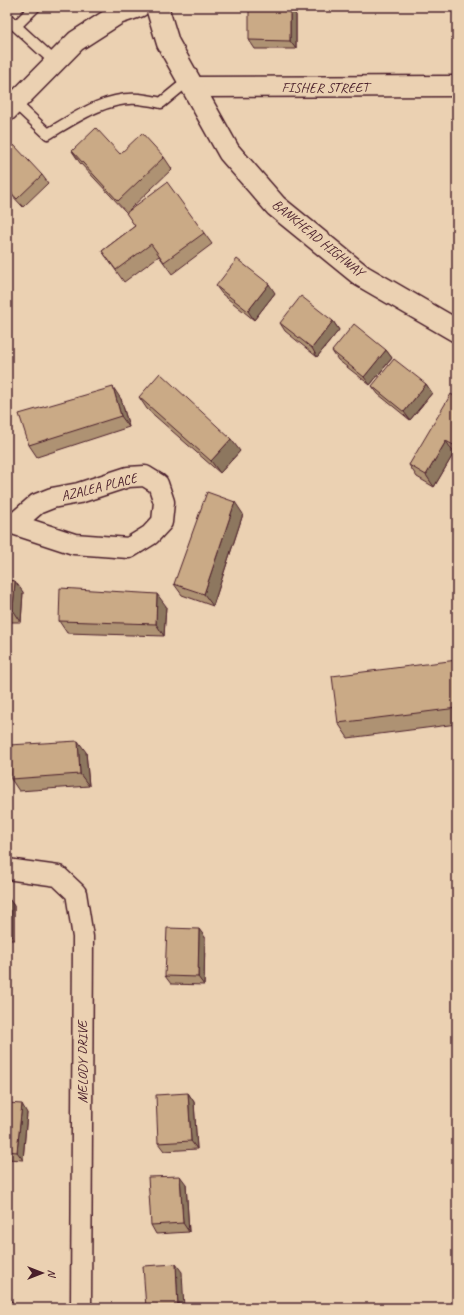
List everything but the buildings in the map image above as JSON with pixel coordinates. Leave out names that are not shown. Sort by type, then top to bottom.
[{"type":"main road","name":"BANKHEAD HIGHWAY","points":[[158,7],[168,43],[229,152],[276,206],[362,276],[457,331]]},
{"type":"street","points":[[11,107],[76,41],[118,14],[139,7]]},
{"type":"street","name":"FISHER STREET","points":[[191,84],[457,86]]},
{"type":"street","name":"AZALEA PLACE","points":[[145,476],[158,484],[164,502],[162,522],[150,535],[129,548],[74,544],[11,523],[37,504],[52,498],[79,493],[128,478],[145,476]]},
{"type":"street","name":"MELODY DRIVE","points":[[7,869],[58,876],[76,894],[83,937],[81,1308]]},
{"type":"lane","points":[[16,26],[36,7]]},
{"type":"lane","points":[[7,18],[55,62]]},
{"type":"lane","points":[[11,107],[48,134],[94,109],[117,101],[138,99],[161,103],[191,84]]}]
